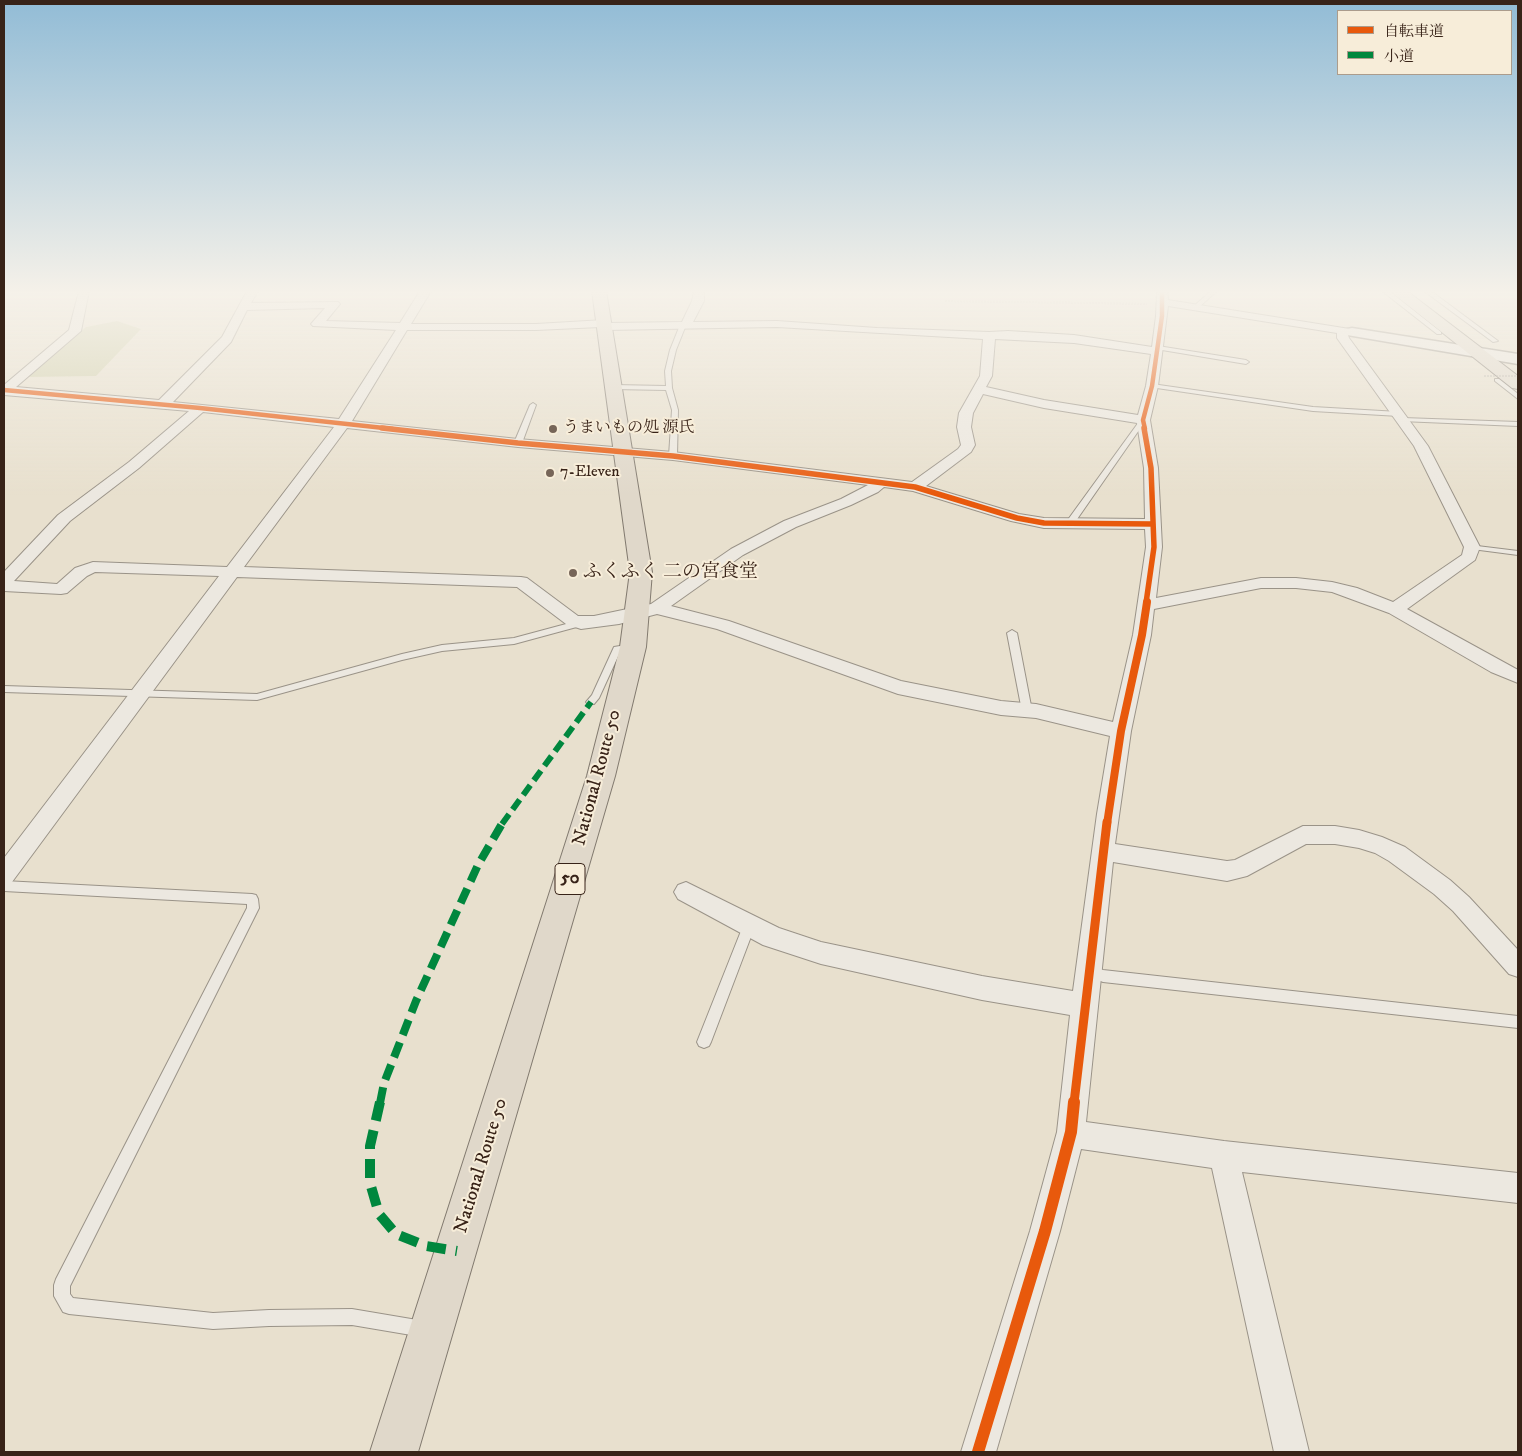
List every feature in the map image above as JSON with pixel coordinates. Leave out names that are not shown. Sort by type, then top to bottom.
[{"type":"highway","name":"National Route 50","points":[[394,1452],[601,776],[633,647],[648,610],[622,453],[609,359]]},
{"type":"highway","points":[[1485,359],[1518,384]]},
{"type":"highway","points":[[1505,359],[1518,369]]},
{"type":"street","points":[[4,391],[42,359]]},
{"type":"street","points":[[163,404],[207,359]]},
{"type":"street","points":[[4,875],[343,424],[385,359]]},
{"type":"street","points":[[915,487],[964,452],[968,445],[964,427],[966,414],[986,376],[987,359]]},
{"type":"street","points":[[978,1452],[1045,1231],[1071,1132],[1103,851],[1121,731],[1142,635],[1154,547],[1151,468],[1143,420],[1152,386],[1156,359]]},
{"type":"street","points":[[1358,359],[1424,451],[1472,547],[1469,557],[1395,609]]},
{"type":"street","points":[[980,390],[1044,404],[1143,420]]},
{"type":"street","points":[[4,391],[163,404],[518,443],[673,456],[881,482],[915,487],[1017,518],[1044,524],[1152,524]]},
{"type":"street","points":[[4,582],[64,518],[134,465],[200,408]]},
{"type":"street","points":[[4,586],[61,589],[82,572],[93,567],[521,582],[572,620],[581,623],[619,618],[648,610],[736,552],[790,524],[873,489],[881,482]]},
{"type":"street","points":[[1146,604],[1155,604],[1261,583],[1278,582],[1332,587],[1351,592],[1395,609],[1498,668],[1518,677]]},
{"type":"street","points":[[648,610],[723,624],[898,687],[1121,731]]},
{"type":"street","points":[[1103,851],[1227,871],[1239,868],[1303,836],[1335,835],[1359,839],[1382,846],[1397,854],[1442,887],[1461,904],[1518,966]]},
{"type":"street","points":[[686,892],[749,926],[796,945],[844,959],[982,988],[1084,1005]]},
{"type":"street","points":[[1071,1132],[1088,1137],[1224,1155],[1518,1188]]},
{"type":"street","points":[[1224,1155],[1291,1452]]},
{"type":"lane","points":[[671,359],[668,371],[669,388],[675,410],[673,456]]},
{"type":"lane","points":[[1223,359],[1246,362]]},
{"type":"lane","points":[[1497,380],[1518,397]]},
{"type":"lane","points":[[1152,386],[1313,409],[1401,417],[1518,424]]},
{"type":"lane","points":[[613,387],[669,388]]},
{"type":"lane","points":[[518,443],[533,405]]},
{"type":"lane","points":[[1070,523],[1143,420]]},
{"type":"lane","points":[[1472,547],[1518,552]]},
{"type":"lane","points":[[4,689],[257,697],[402,657],[442,648],[514,641],[581,623]]},
{"type":"lane","points":[[1012,633],[1027,711]]},
{"type":"lane","points":[[590,702],[596,696],[617,649],[633,647]]},
{"type":"lane","points":[[4,886],[252,899],[253,908],[62,1285],[62,1296],[69,1306],[213,1321],[352,1317],[432,1331]]},
{"type":"lane","points":[[704,1042],[749,926]]},
{"type":"lane","points":[[1089,971],[1103,976],[1518,1022]]},
{"type":"path","points":[[1484,376],[1518,376]]},
{"type":"green space","points":[[48,359],[112,359],[96,376],[26,377]]},
{"type":"marked path","points":[[457,1251],[426,1246],[396,1234],[379,1214],[370,1183],[370,1146],[384,1083],[416,1001],[478,865],[501,825],[591,702]]},
{"type":"cycle path","points":[[978,1452],[1045,1231],[1071,1132],[1084,1005],[1108,814],[1121,731],[1142,635],[1154,547],[1151,468],[1143,420],[1152,386],[1156,359]]},
{"type":"cycle path","points":[[4,390],[200,408],[518,443],[673,456],[915,487],[1017,518],[1044,523],[1152,524]]},
{"type":"place","name":"うまいもの処 源氏","points":[[553,429]]},
{"type":"place","name":"7-Eleven","points":[[550,473]]},
{"type":"place","name":"ふくふく 二の宮食堂","points":[[573,573]]}]
